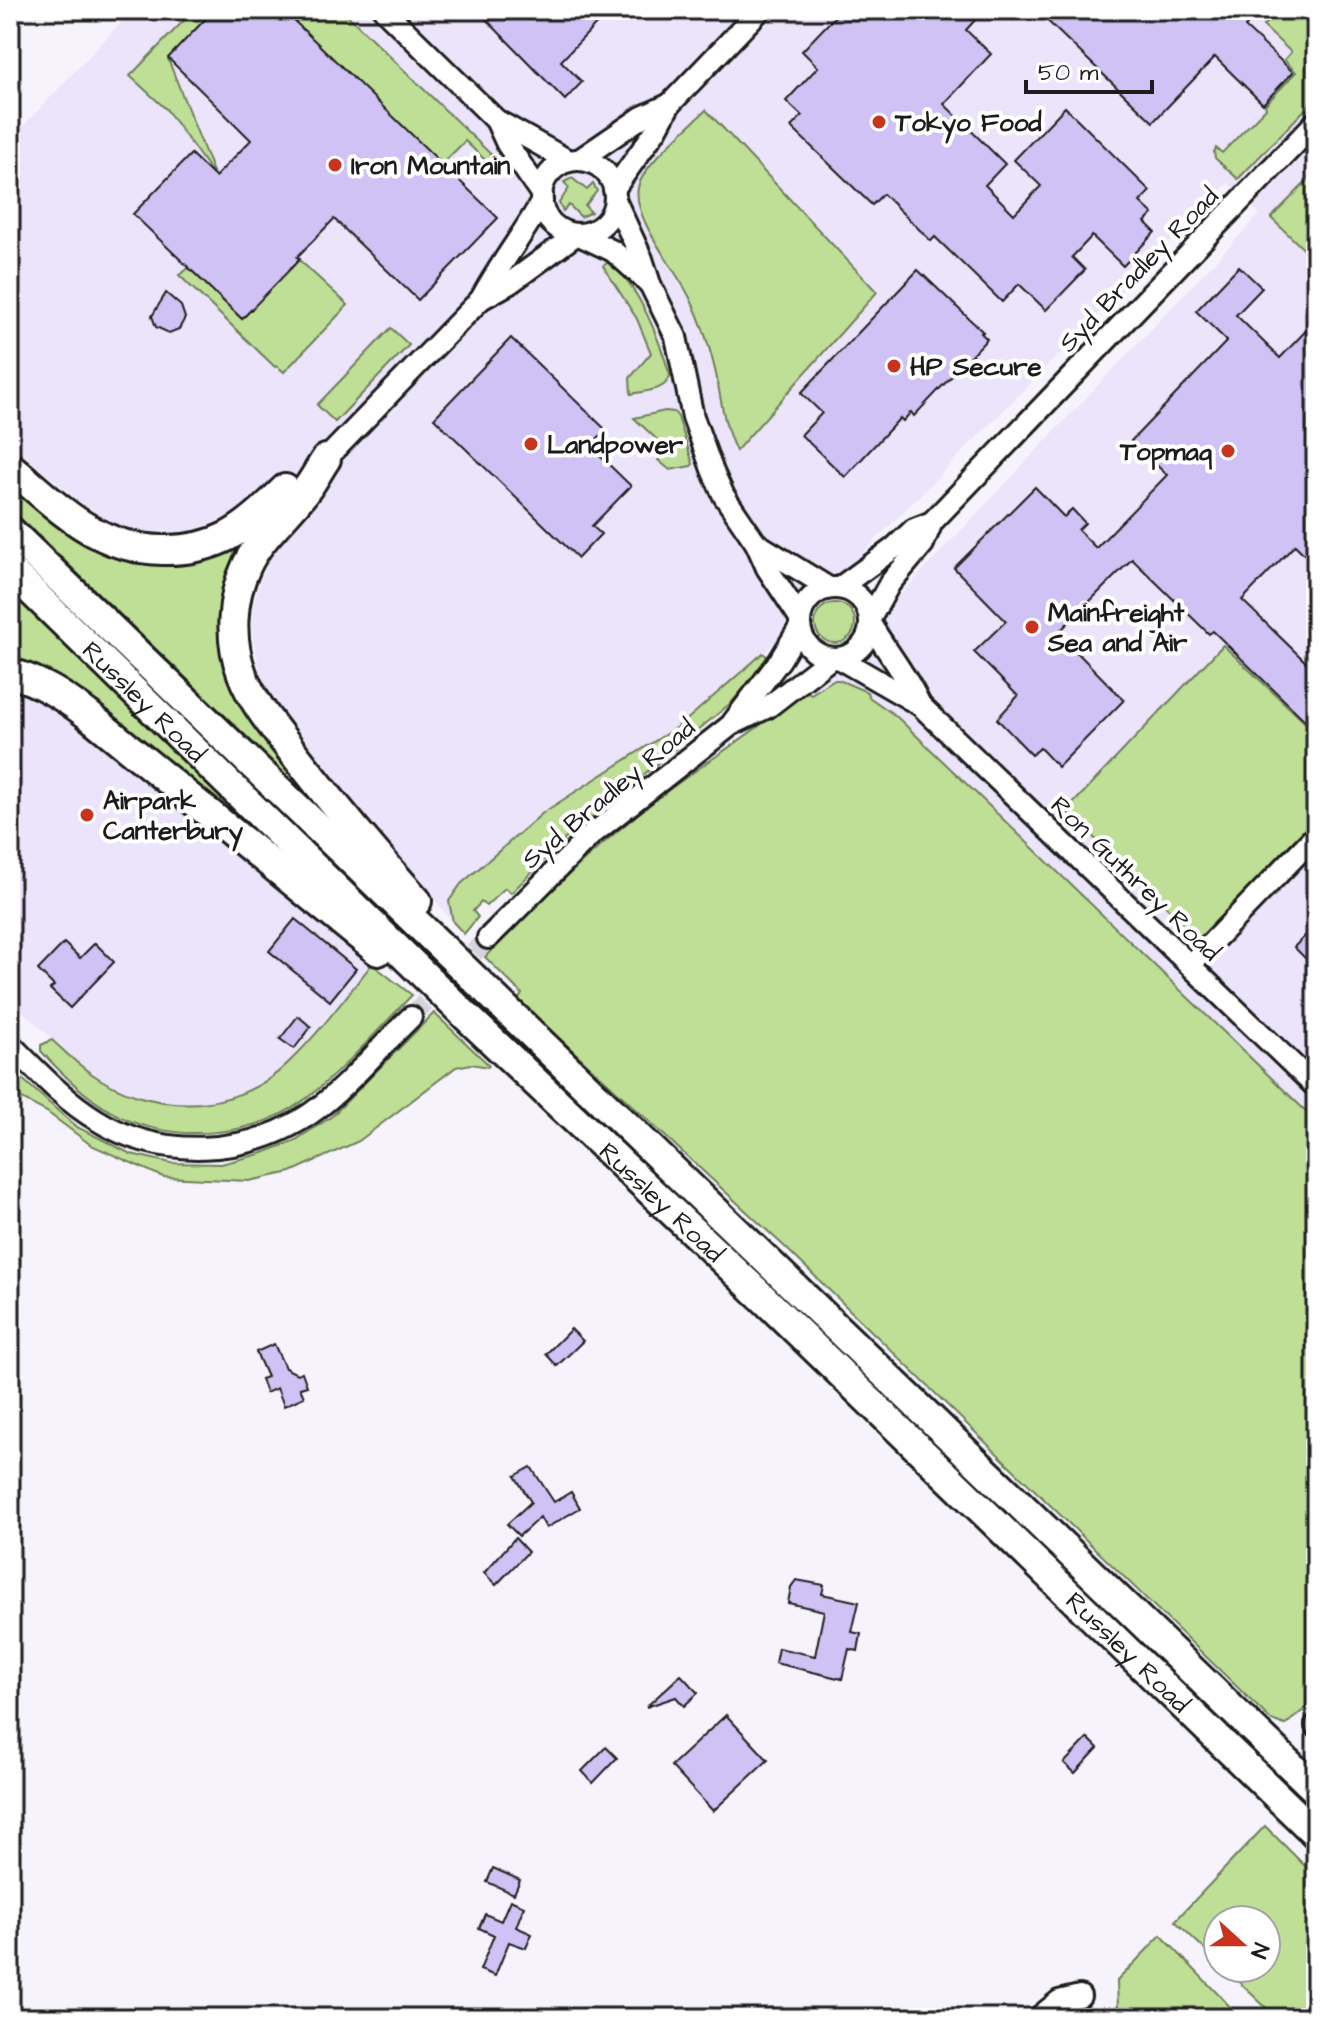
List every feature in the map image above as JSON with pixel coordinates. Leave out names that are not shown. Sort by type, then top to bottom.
[{"type":"highway","points":[[10,467],[98,534],[122,544],[171,550],[228,536],[253,518],[294,479],[326,459]]},
{"type":"highway","points":[[326,459],[306,491],[260,542],[246,567],[233,621],[235,649],[242,673],[253,698],[322,789],[539,1039]]},
{"type":"highway","name":"Russley Road","points":[[10,531],[1316,1790]]},
{"type":"highway","name":"Russley Road","points":[[10,570],[466,1016],[760,1295],[1316,1834]]},
{"type":"highway","points":[[10,673],[56,691],[87,714],[395,965],[466,1016]]},
{"type":"street","points":[[384,10],[496,120],[574,161],[591,162],[610,178],[650,284],[676,337],[693,417],[724,496],[756,543],[767,568],[800,622],[810,649],[835,659],[858,651],[869,635],[871,621],[864,601],[848,591],[834,588],[756,543]]},
{"type":"street","points":[[481,299],[510,283],[577,234],[588,233],[607,221],[614,195],[670,104],[760,10]]},
{"type":"street","points":[[326,459],[481,299],[495,272],[522,236],[542,198],[550,173],[642,117],[670,104]]},
{"type":"street","points":[[496,120],[507,144],[542,198],[544,211],[557,228],[613,251],[650,284]]},
{"type":"street","name":"Syd Bradley Road","points":[[871,621],[890,583],[923,544],[932,522],[1316,122]]},
{"type":"street","name":"Syd Bradley Road","points":[[834,588],[894,548],[914,529],[932,522]]},
{"type":"street","points":[[800,622],[810,599],[834,588]]},
{"type":"street","name":"Ron Guthrey Road","points":[[871,621],[891,659],[912,686],[920,705]]},
{"type":"street","name":"Syd Bradley Road","points":[[731,725],[780,660],[800,622]]},
{"type":"street","name":"Syd Bradley Road","points":[[488,938],[590,836],[731,725],[768,707],[835,659]]},
{"type":"street","name":"Ron Guthrey Road","points":[[835,659],[920,705],[1316,1087]]},
{"type":"street","points":[[1190,965],[1316,835]]},
{"type":"street","points":[[10,1044],[68,1100],[99,1122],[133,1138],[151,1142],[171,1146],[217,1147],[261,1137],[309,1114],[329,1099],[411,1017]]},
{"type":"street","points":[[1038,2018],[1059,2001],[1080,1996]]},
{"type":"shaded area","points":[[133,10],[1316,10],[1316,1698],[1295,1719],[526,991],[1260,214],[1228,183],[756,661],[683,723],[449,900],[453,922],[295,733],[270,697],[253,639],[253,608],[259,584],[279,539],[245,503],[229,517],[188,531],[163,534],[133,531],[107,520],[86,506],[10,445],[10,140]]},
{"type":"shaded area","name":"Airpark Canterbury","points":[[10,692],[45,702],[372,964],[287,1065],[255,1088],[225,1101],[196,1103],[156,1101],[121,1090],[90,1073],[10,1000]]},
{"type":"green space","points":[[194,10],[214,10],[168,59],[215,177],[166,109],[130,76]]},
{"type":"green space","points":[[282,10],[342,10],[505,168],[500,174],[465,141],[440,166]]},
{"type":"green space","points":[[1279,10],[1297,10],[1316,29],[1316,98],[1238,179],[1215,158],[1216,148],[1222,153],[1296,72],[1284,60],[1291,52],[1263,26]]},
{"type":"green space","points":[[706,110],[877,292],[736,451],[698,316],[648,229],[638,200],[638,188],[648,168]]},
{"type":"green space","points":[[1316,172],[1316,261],[1271,218]]},
{"type":"green space","points":[[572,178],[587,190],[593,184],[597,191],[585,206],[591,212],[581,217],[569,205],[563,211],[559,203],[569,188],[564,182]]},
{"type":"green space","points":[[297,258],[348,305],[284,372],[275,367],[179,275],[189,268],[242,319]]},
{"type":"green space","points":[[611,260],[639,300],[665,359],[670,375],[665,384],[655,389],[631,394],[630,378],[651,353],[637,319],[603,266]]},
{"type":"green space","points":[[391,328],[409,345],[335,422],[317,405]]},
{"type":"green space","points":[[674,412],[678,417],[693,464],[691,466],[670,470],[658,460],[667,449],[634,418]]},
{"type":"green space","points":[[10,477],[135,555],[253,527],[225,625],[313,790],[307,795],[10,508]]},
{"type":"green space","points":[[10,592],[223,796],[231,806],[225,814],[10,665]]},
{"type":"green space","points":[[835,603],[849,609],[855,623],[849,637],[835,643],[821,637],[815,623],[821,609]]},
{"type":"green space","points":[[1223,645],[1316,733],[1316,817],[1200,939],[1066,811]]},
{"type":"green space","points":[[763,653],[770,659],[731,703],[565,839],[511,893],[505,888],[486,906],[481,902],[473,911],[478,917],[464,934],[453,922],[449,901],[461,884],[544,812],[683,723]]},
{"type":"green space","points":[[833,680],[867,692],[869,697],[896,716],[1316,1121],[1316,1700],[1285,1725],[1271,1720],[785,1247],[518,1000],[522,994],[485,957],[568,875],[634,817],[769,719],[804,689],[811,694]]},
{"type":"green space","points":[[372,964],[412,995],[307,1098],[285,1112],[236,1129],[184,1133],[133,1122],[91,1098],[41,1051],[41,1045],[52,1040],[89,1072],[138,1096],[191,1104],[218,1100],[243,1093],[267,1080],[288,1063]]},
{"type":"green space","points":[[434,1013],[488,1067],[471,1064],[456,1067],[359,1141],[291,1172],[249,1181],[163,1177],[91,1145],[47,1112],[10,1093],[10,1068],[75,1126],[131,1154],[171,1163],[221,1164],[294,1141],[331,1117]]},
{"type":"green space","points":[[1265,1826],[1316,1877],[1316,2018],[1277,2018],[1241,1984],[1282,1984],[1282,1904],[1202,1904],[1202,1947],[1175,1921]]},
{"type":"green space","points":[[1161,1935],[1202,1978],[1202,1984],[1208,1984],[1241,2018],[1111,2018],[1118,2010],[1117,1981]]},
{"type":"building","name":"Iron Mountain","points":[[214,10],[283,10],[498,218],[418,300],[334,219],[242,319],[133,214],[191,154],[215,177],[251,140],[168,58]]},
{"type":"building","points":[[477,10],[598,10],[604,16],[561,61],[582,82],[565,100]]},
{"type":"building","points":[[841,10],[967,10],[976,19],[966,30],[991,54],[944,104],[1005,164],[985,185],[1014,214],[1041,186],[1014,160],[1065,107],[1150,191],[1140,202],[1153,214],[1145,222],[1155,232],[1123,266],[1092,236],[1072,257],[1085,270],[1046,310],[1019,284],[1002,302],[935,237],[931,241],[883,194],[872,205],[791,127],[802,116],[786,101],[818,67],[802,51]]},
{"type":"building","points":[[1036,10],[1260,10],[1245,27],[1293,72],[1263,104],[1215,57],[1153,122]]},
{"type":"building","points":[[1239,266],[1262,288],[1236,315],[1280,358],[1316,320],[1316,566],[1295,545],[1242,600],[1316,672],[1316,731],[1213,631],[1209,634],[1132,559],[1058,633],[1124,700],[1058,767],[1040,748],[1032,755],[997,719],[1018,696],[974,652],[1006,621],[954,568],[1035,487],[1064,517],[1072,509],[1085,523],[1078,530],[1096,548],[1167,475],[1131,441],[1227,341],[1196,311]]},
{"type":"building","name":"HP Secure","points":[[918,270],[987,339],[914,416],[911,412],[903,421],[900,418],[845,477],[801,435],[822,413],[801,393]]},
{"type":"building","points":[[166,293],[181,306],[185,318],[179,329],[169,333],[156,327],[152,316]]},
{"type":"building","name":"Landpower","points":[[511,338],[606,430],[596,440],[605,449],[599,455],[631,486],[592,526],[601,534],[578,558],[434,418]]},
{"type":"building","points":[[295,919],[356,969],[330,1001],[269,951]]},
{"type":"building","points":[[1316,925],[1316,969],[1294,947]]},
{"type":"building","points":[[64,943],[80,958],[95,943],[114,962],[70,1008],[50,989],[54,986],[38,970]]},
{"type":"building","points":[[298,1016],[311,1027],[294,1049],[280,1039]]},
{"type":"building","points":[[571,1329],[583,1341],[557,1366],[546,1354]]},
{"type":"building","points":[[274,1344],[285,1368],[297,1374],[302,1372],[307,1386],[300,1388],[304,1397],[284,1406],[277,1388],[266,1393],[261,1379],[267,1377],[256,1352]]},
{"type":"building","points":[[531,1467],[554,1502],[571,1492],[580,1508],[546,1528],[540,1517],[519,1536],[507,1524],[531,1502],[515,1476]]},
{"type":"building","points":[[515,1538],[528,1552],[496,1585],[484,1573]]},
{"type":"building","points":[[796,1580],[824,1585],[822,1594],[859,1602],[852,1632],[861,1634],[858,1651],[849,1649],[842,1679],[775,1663],[778,1648],[815,1656],[824,1611],[788,1603],[791,1587]]},
{"type":"building","points":[[681,1675],[698,1693],[684,1706],[676,1697],[646,1707]]},
{"type":"building","points":[[726,1715],[768,1760],[713,1811],[671,1766]]},
{"type":"building","points":[[1088,1738],[1098,1748],[1075,1773],[1064,1763]]},
{"type":"building","points":[[606,1747],[617,1758],[593,1783],[582,1771]]},
{"type":"building","points":[[493,1868],[520,1880],[514,1894],[487,1882]]},
{"type":"building","points":[[510,1900],[524,1906],[516,1927],[532,1934],[526,1948],[509,1942],[495,1976],[480,1970],[494,1935],[479,1928],[485,1914],[501,1921]]},
{"type":"tunnel","points":[[411,1017],[488,938]]},
{"type":"place","name":"Tokyo Food","points":[[879,122]]},
{"type":"place","name":"Iron Mountain","points":[[335,165]]},
{"type":"place","name":"HP Secure","points":[[894,366]]},
{"type":"place","name":"Landpower","points":[[531,444]]},
{"type":"place","name":"Topmaq","points":[[1228,451]]},
{"type":"place","name":"Mainfreight Sea and Air","points":[[1032,627]]},
{"type":"place","name":"Airpark Canterbury","points":[[87,815]]}]
